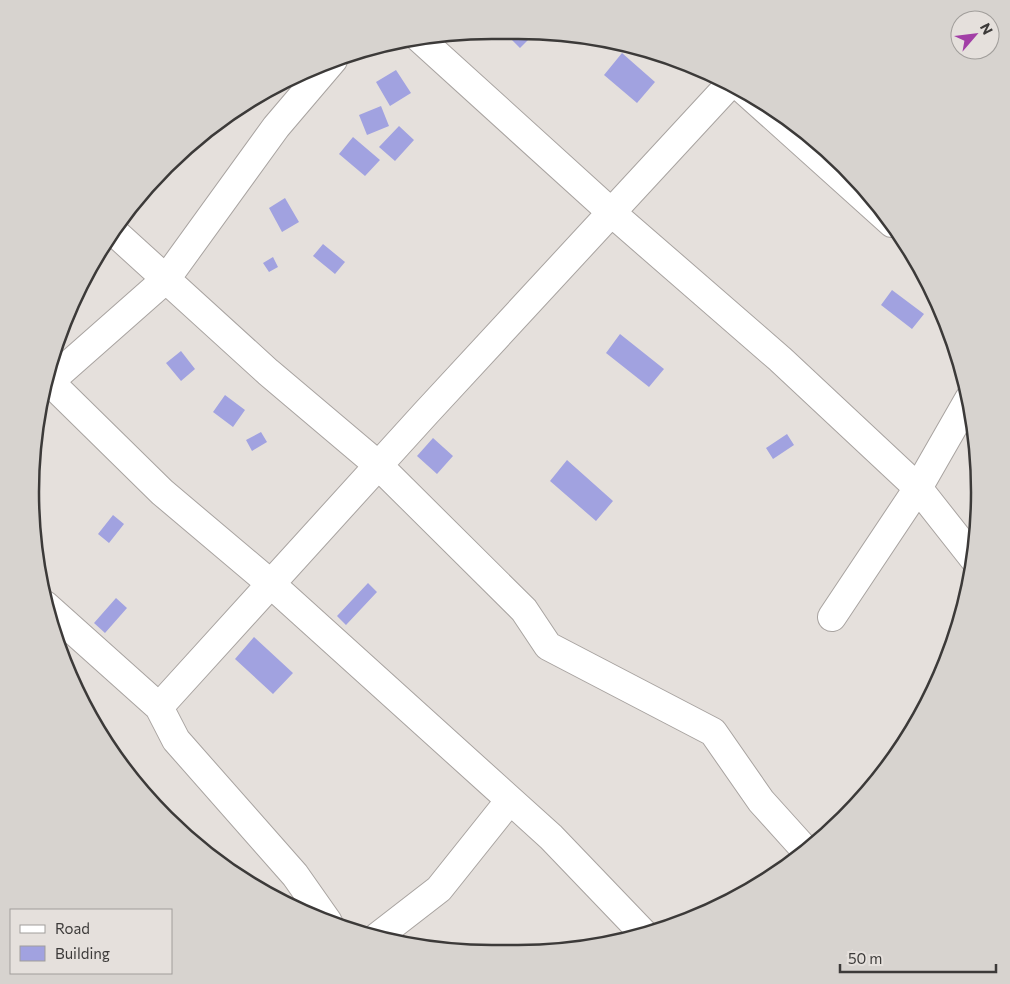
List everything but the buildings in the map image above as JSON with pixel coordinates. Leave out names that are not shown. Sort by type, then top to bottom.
[{"type":"street","points":[[426,44],[612,213],[780,359],[918,488],[967,550]]},
{"type":"street","points":[[53,377],[166,279],[276,127],[323,71]]},
{"type":"street","points":[[159,707],[726,89]]},
{"type":"street","points":[[779,121],[860,194]]},
{"type":"street","points":[[118,236],[268,372],[378,466],[524,610],[548,646],[713,732],[761,802],[801,846]]},
{"type":"street","points":[[51,385],[162,492],[271,584],[551,837],[638,929]]},
{"type":"street","points":[[832,617],[918,488],[964,409]]},
{"type":"street","points":[[56,615],[159,707],[176,740],[295,875],[321,912]]},
{"type":"street","points":[[383,932],[440,889],[510,800]]}]
